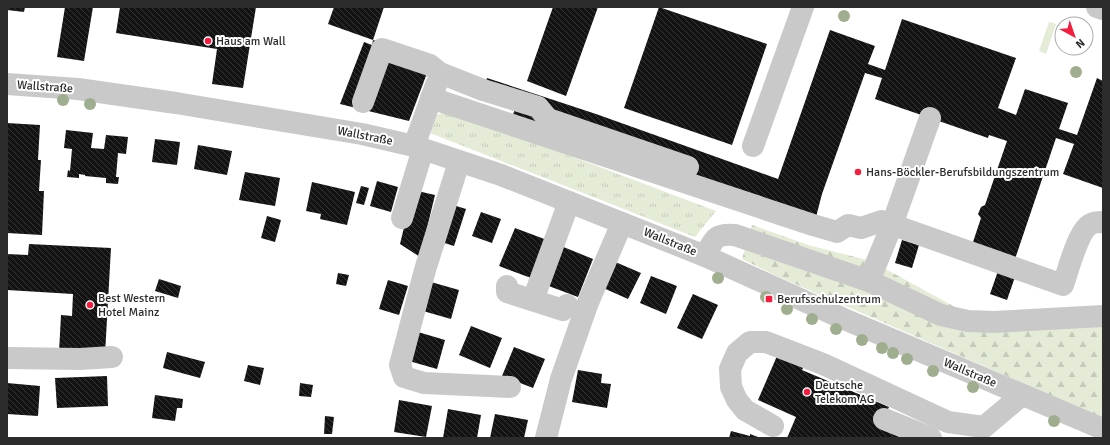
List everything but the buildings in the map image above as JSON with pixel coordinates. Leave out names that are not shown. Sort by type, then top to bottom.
[{"type":"street","points":[[753,146],[802,7]]},
{"type":"street","points":[[1097,7],[1103,9]]},
{"type":"street","points":[[363,102],[382,49],[430,65],[440,73],[483,90],[538,107],[548,119],[806,208]]},
{"type":"street","points":[[402,218],[418,148],[436,100],[440,73]]},
{"type":"street","name":"Wallstraße","points":[[7,84],[78,89],[176,103],[362,134],[418,148],[501,175],[705,256],[844,319],[1103,429]]},
{"type":"street","points":[[436,100],[450,94],[816,217],[861,228],[882,221],[1063,285],[1081,235],[1088,225],[1096,222],[1103,222]]},
{"type":"street","points":[[869,281],[892,225],[930,118]]},
{"type":"street","points":[[460,162],[425,270],[400,365],[404,377],[424,383],[510,387]]},
{"type":"street","points":[[533,300],[570,202]]},
{"type":"street","points":[[546,438],[561,379],[587,305],[622,223]]},
{"type":"street","name":"Wallstraße","points":[[705,256],[714,239],[724,234],[735,236],[869,281],[941,315],[968,320],[994,322],[1103,316]]},
{"type":"street","points":[[507,286],[508,292],[562,310],[567,304]]},
{"type":"street","points":[[773,426],[745,410],[737,400],[731,386],[730,369],[737,353],[750,342],[766,342],[823,364],[948,422],[976,432],[1022,395]]},
{"type":"street","points":[[7,358],[80,359],[112,357]]},
{"type":"street","points":[[884,419],[931,438]]},
{"type":"green space","points":[[1049,22],[1054,23],[1054,30],[1046,54],[1039,51]]},
{"type":"green space","points":[[449,110],[716,211],[695,237],[430,133],[437,115]]},
{"type":"green space","points":[[752,225],[808,245],[871,261],[964,312],[1103,322],[1103,418],[779,277],[742,259]]},
{"type":"place","name":"Haus am Wall","points":[[208,41]]},
{"type":"place","name":"Hans-Böckler-Berufsbildungszentrum","points":[[858,172]]},
{"type":"place","name":"Berufsschulzentrum","points":[[769,299]]},
{"type":"place","name":"Best Western Hotel Mainz","points":[[90,305]]},
{"type":"place","name":"Deutsche Telekom AG","points":[[807,392]]}]
